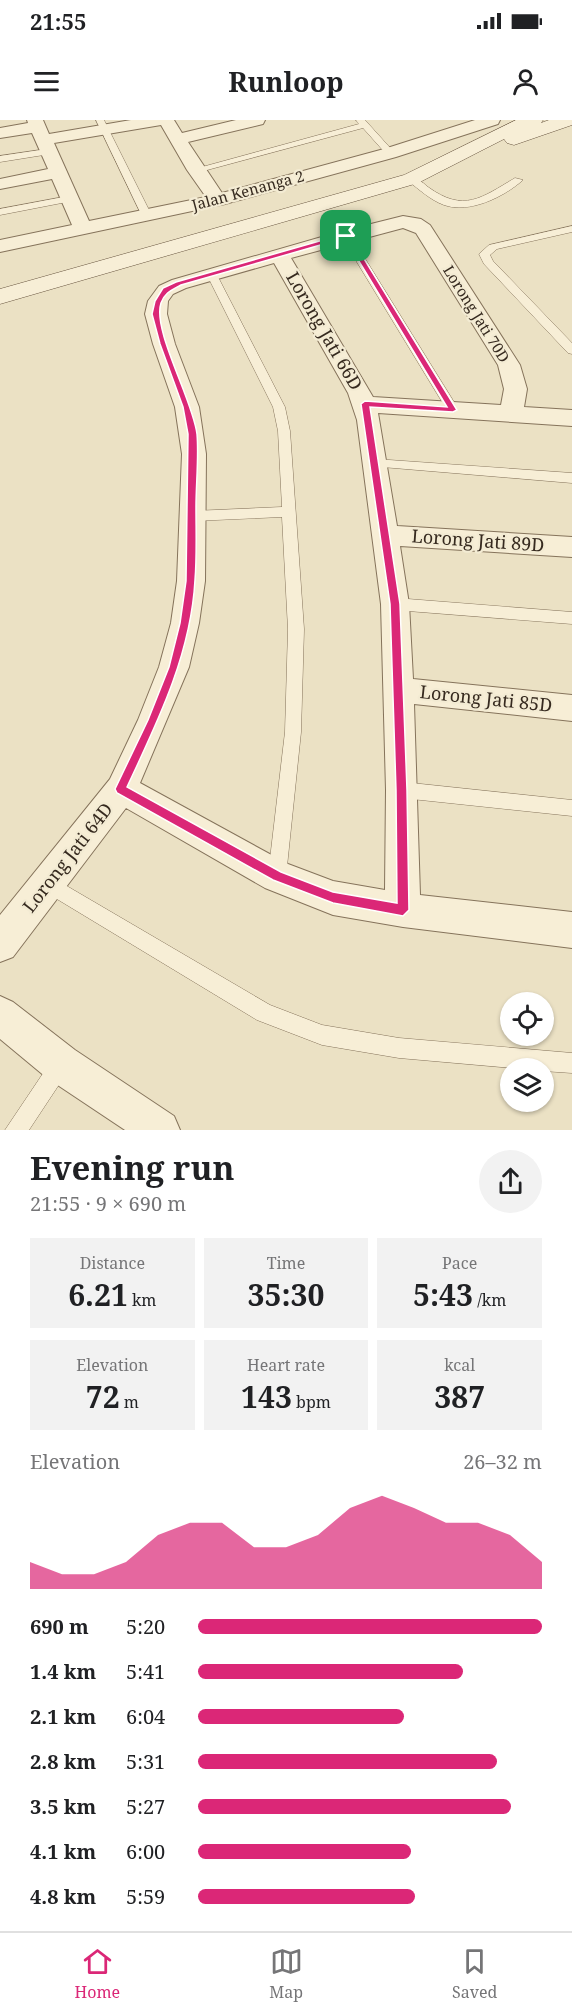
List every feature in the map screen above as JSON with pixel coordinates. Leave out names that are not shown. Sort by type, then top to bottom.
[{"type":"main road","points":[[455,159],[483,142],[533,120]]},
{"type":"main road","points":[[0,297],[411,179],[455,159],[567,120]]},
{"type":"street","points":[[0,133],[40,135],[103,125],[161,120]]},
{"type":"street","points":[[166,120],[196,170],[218,200]]},
{"type":"street","points":[[178,139],[257,120]]},
{"type":"street","points":[[424,120],[440,137]]},
{"type":"street","name":"Jalan Kenanga 2","points":[[0,246],[218,200],[390,153],[491,120]]},
{"type":"street","points":[[40,135],[82,229]]},
{"type":"street","points":[[0,184],[56,173]]},
{"type":"street","name":"Lorong Jati 64D","points":[[0,944],[121,789],[153,720],[174,667],[185,623],[191,581],[192,434],[187,407],[164,344],[156,314],[158,301],[165,290],[212,275],[346,236],[403,222],[414,223]]},
{"type":"street","name":"Lorong Jati 70D","points":[[414,223],[423,229],[509,365],[516,393],[510,413]]},
{"type":"street","name":"Lorong Jati 66D","points":[[279,255],[365,404],[395,604],[402,790],[403,910]]},
{"type":"street","points":[[365,404],[572,418]]},
{"type":"street","name":"Lorong Jati 89D","points":[[384,535],[572,547]]},
{"type":"street","name":"Lorong Jati 85D","points":[[399,690],[572,708]]},
{"type":"street","points":[[121,789],[277,876],[333,898],[403,910],[572,930]]},
{"type":"street","points":[[0,1015],[61,1064],[160,1130]]},
{"type":"lane","points":[[196,170],[362,123],[390,153]]},
{"type":"lane","points":[[103,125],[147,216]]},
{"type":"lane","points":[[0,159],[40,135]]},
{"type":"lane","points":[[411,179],[445,201],[464,204],[489,196],[518,180]]},
{"type":"lane","points":[[0,212],[69,199]]},
{"type":"lane","points":[[572,229],[493,247],[484,254],[488,262],[572,350]]},
{"type":"lane","points":[[346,236],[453,410]]},
{"type":"lane","points":[[212,275],[279,407],[284,430],[296,628],[293,732],[277,876]]},
{"type":"lane","points":[[375,463],[572,478]]},
{"type":"lane","points":[[193,516],[290,512]]},
{"type":"lane","points":[[395,604],[572,618]]},
{"type":"lane","points":[[402,790],[572,808]]},
{"type":"lane","points":[[48,884],[264,1013],[322,1035],[399,1048],[572,1064]]},
{"type":"lane","points":[[16,1130],[61,1064]]},
{"type":"route","points":[[346,236],[453,410],[365,404],[395,604],[402,790],[403,910],[333,898],[277,876],[121,789],[153,720],[174,667],[185,623],[191,581],[194,454],[192,434],[187,407],[164,344],[156,314],[158,301],[165,290],[179,284],[346,236]]}]
